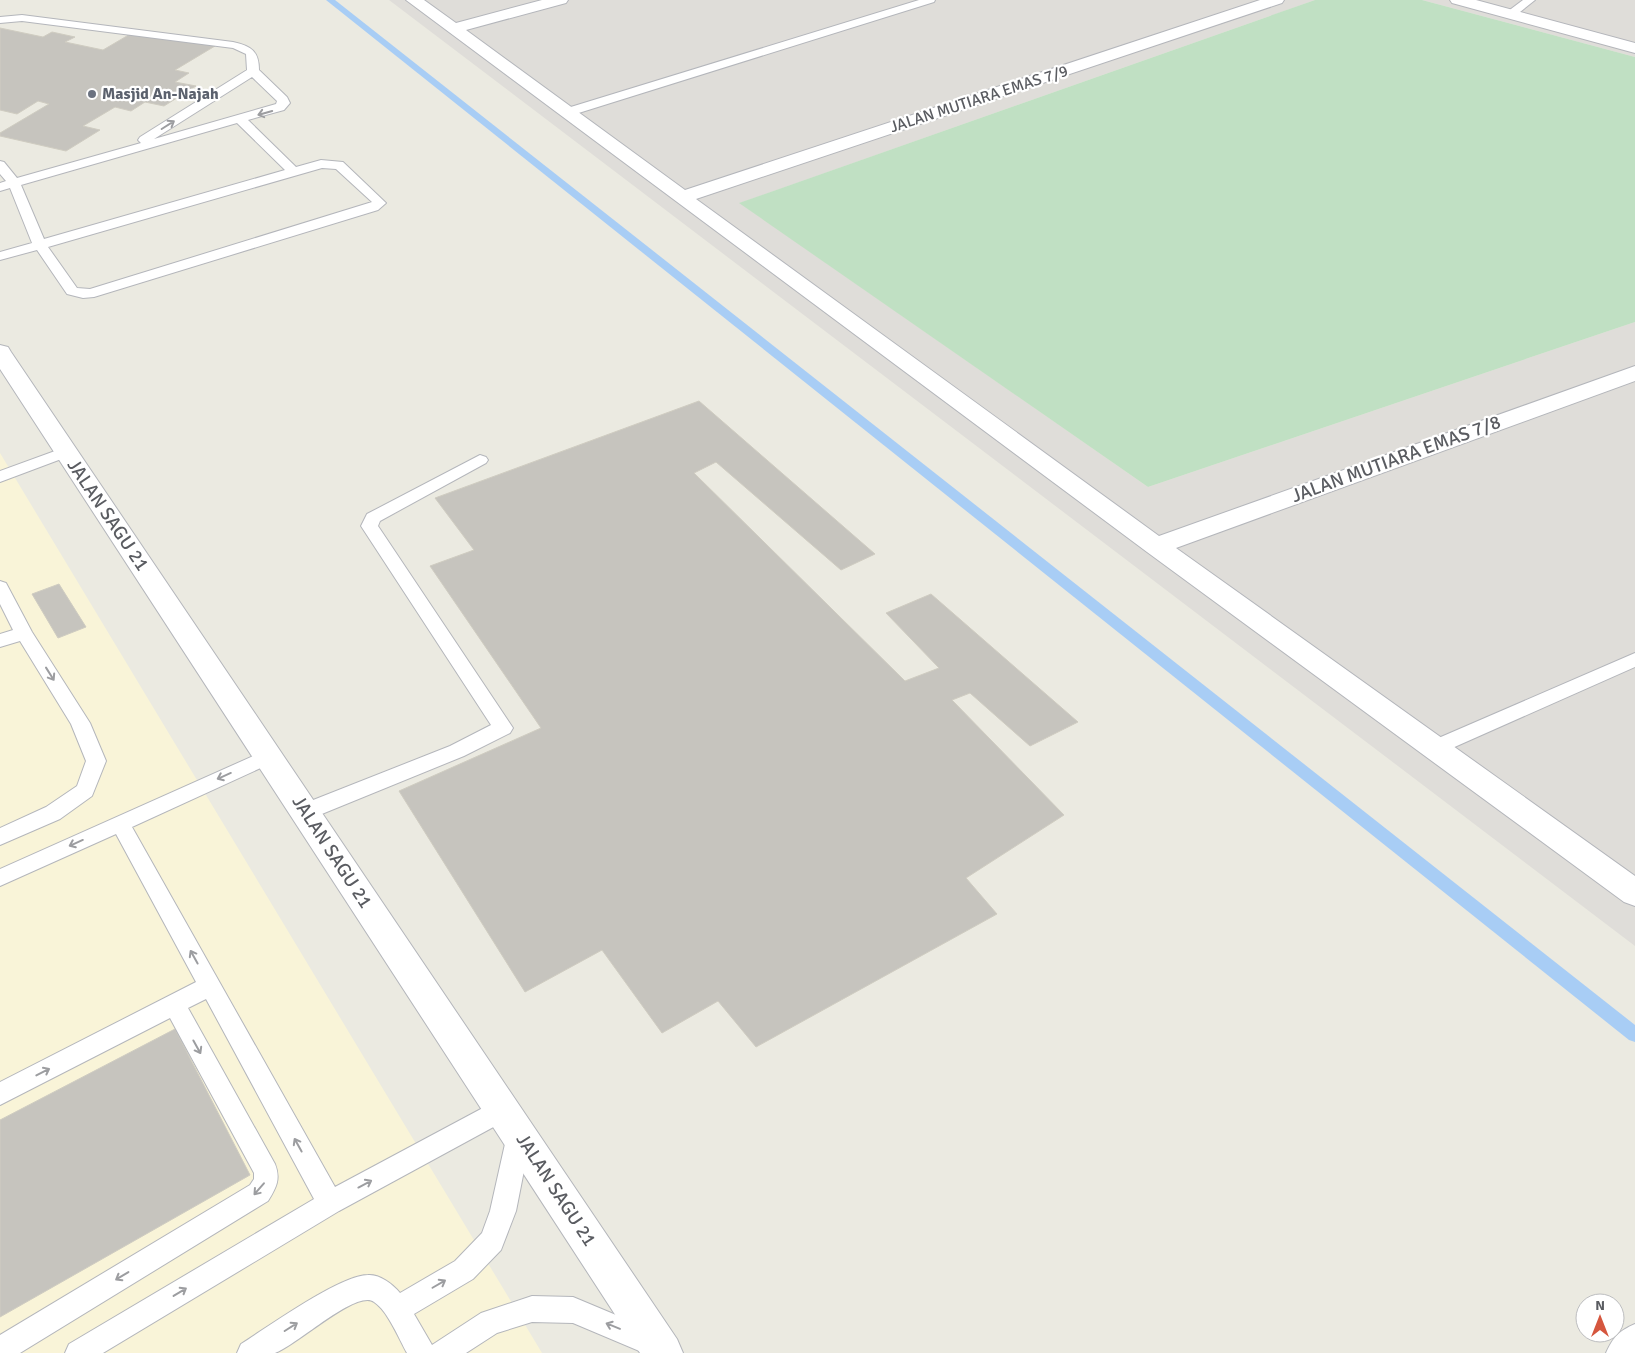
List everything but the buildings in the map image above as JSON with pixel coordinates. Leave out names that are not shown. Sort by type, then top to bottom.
[{"type":"street","points":[[414,0],[564,113],[682,197],[1156,546],[1635,893]]},
{"type":"street","points":[[453,29],[560,0]]},
{"type":"street","name":"JALAN MUTIARA EMAS 7/9","points":[[682,197],[1276,0]]},
{"type":"street","points":[[1458,0],[1635,48]]},
{"type":"street","name":"JALAN SAGU 21","points":[[0,352],[660,1349]]},
{"type":"street","name":"JALAN MUTIARA EMAS 7/8","points":[[1156,546],[1635,373]]},
{"type":"street","points":[[1626,1353],[1635,1344]]},
{"type":"lane","points":[[564,113],[930,0]]},
{"type":"lane","points":[[1511,14],[1530,0]]},
{"type":"lane","points":[[0,20],[22,18],[245,48],[252,54],[253,71],[284,103],[273,110],[241,120],[0,187]]},
{"type":"lane","points":[[127,151],[253,71]]},
{"type":"lane","points":[[241,120],[294,172]]},
{"type":"lane","points":[[0,165],[14,182],[40,244],[72,291],[90,294],[373,207],[378,203],[339,165],[321,164],[40,244],[0,256]]},
{"type":"lane","points":[[0,477],[66,452]]},
{"type":"lane","points":[[305,812],[456,751],[503,728],[369,526],[372,518],[480,460]]},
{"type":"lane","points":[[0,586],[24,633],[80,723],[96,761],[85,791],[53,813],[0,837]]},
{"type":"lane","points":[[0,641],[24,633]]},
{"type":"lane","points":[[1434,748],[1635,659]]},
{"type":"lane","points":[[0,878],[268,756]]},
{"type":"lane","points":[[120,823],[330,1203]]},
{"type":"lane","points":[[0,1094],[210,986]]},
{"type":"lane","points":[[0,1350],[258,1193],[266,1182],[266,1172],[174,1004]]},
{"type":"lane","points":[[78,1353],[330,1203],[510,1122],[503,1211],[492,1241],[464,1270],[397,1309]]},
{"type":"lane","points":[[250,1353],[348,1292],[369,1287],[384,1293],[397,1309],[422,1353]]},
{"type":"lane","points":[[442,1353],[490,1322],[532,1309],[573,1310],[660,1349]]},
{"type":"shaded area","points":[[389,0],[1315,0],[740,203],[1148,487],[1635,322],[1635,946]]},
{"type":"shaded area","points":[[1422,0],[1635,0],[1635,57]]},
{"type":"shaded area","points":[[0,453],[542,1353],[0,1353]]},
{"type":"green space","points":[[1315,0],[1422,0],[1635,57],[1635,322],[1148,487],[739,203]]},
{"type":"waterway","points":[[330,0],[1635,1035]]},
{"type":"place","name":"Masjid An-Najah","points":[[92,94]]}]
